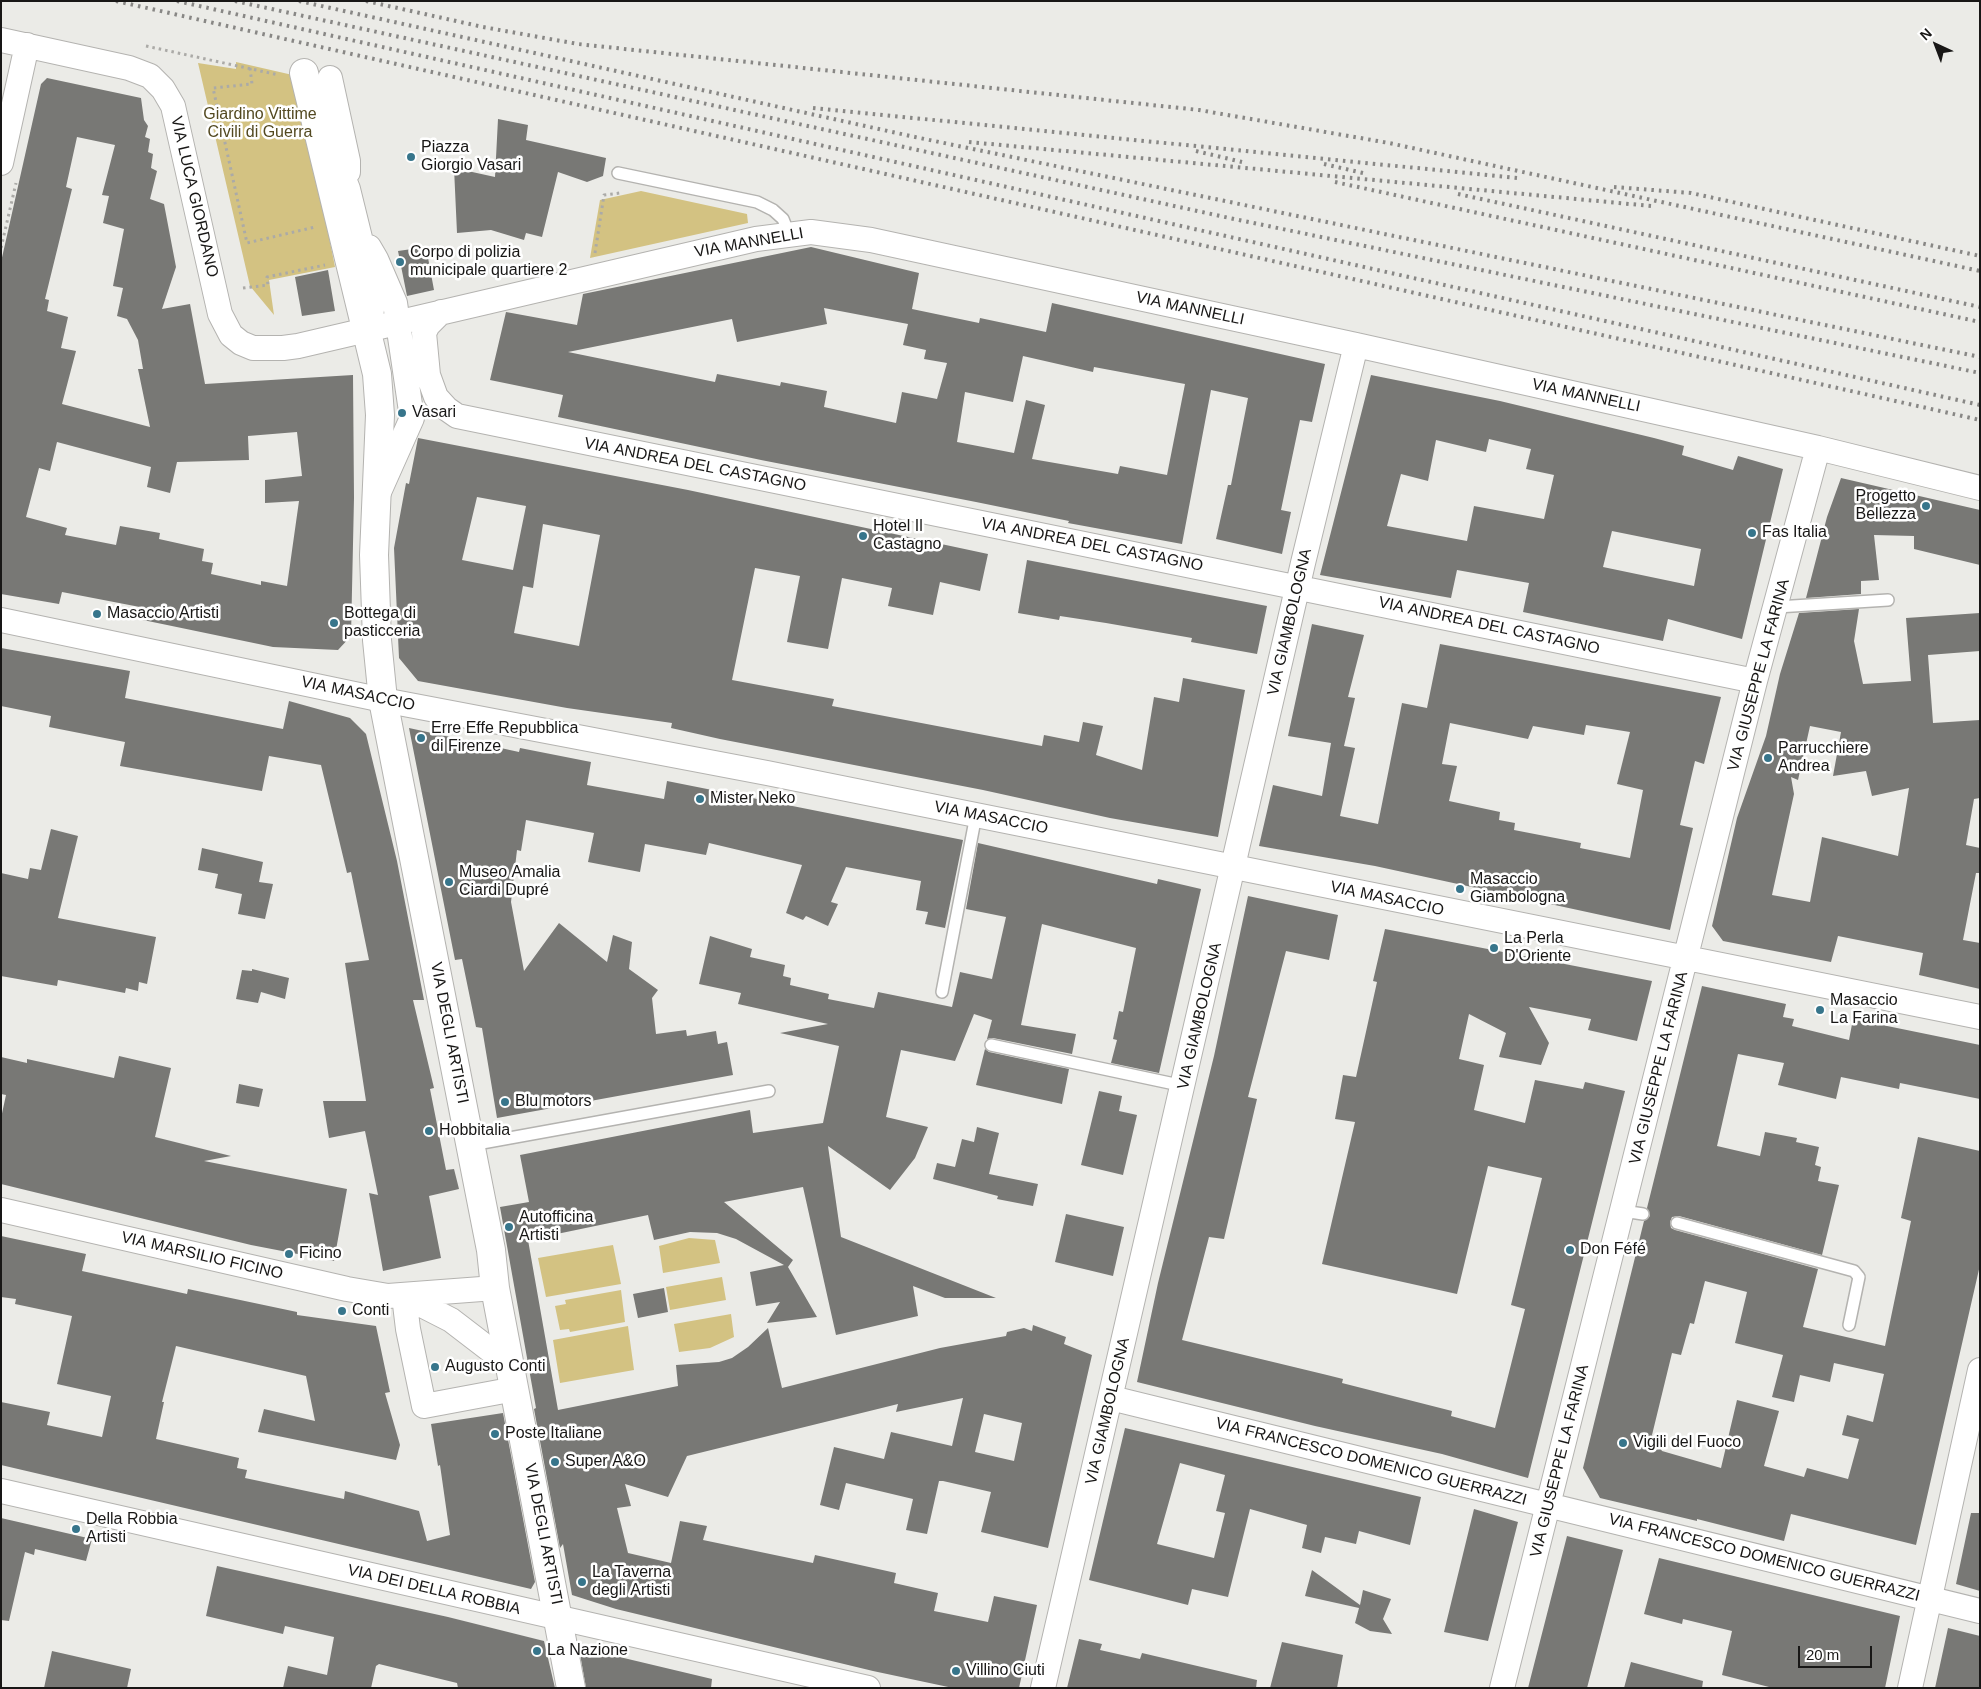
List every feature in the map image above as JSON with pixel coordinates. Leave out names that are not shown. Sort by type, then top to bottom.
[{"type":"street","name":"VIA LUCA GIORDANO","points":[[1,40],[142,72],[150,76],[167,94],[173,106],[220,314],[225,326],[236,339],[253,348],[283,348],[368,319],[398,322]]},
{"type":"street","points":[[1,163],[27,45]]},
{"type":"street","points":[[317,75],[368,319]]},
{"type":"street","points":[[317,75],[336,164],[348,189],[357,229],[368,319]]},
{"type":"street","points":[[357,229],[376,258],[392,294],[398,322]]},
{"type":"street","name":"VIA MANNELLI","points":[[398,322],[541,291],[756,239],[811,232],[871,240],[1356,345],[1818,448],[1980,488]]},
{"type":"street","name":"VIA ANDREA DEL CASTAGNO","points":[[441,312],[428,325],[424,333],[428,375],[436,397],[447,410],[457,416],[1755,681]]},
{"type":"street","name":"VIA DEGLI ARTISTI","points":[[368,319],[377,374],[380,415],[374,555],[377,640],[383,700],[491,1250],[495,1288],[571,1688]]},
{"type":"street","name":"VIA DEGLI ARTISTI","points":[[378,494],[412,418],[398,322]]},
{"type":"street","name":"VIA GIAMBOLOGNA","points":[[1043,1688],[1184,1086],[1298,587],[1356,345]]},
{"type":"street","name":"VIA GIUSEPPE LA FARINA","points":[[1502,1688],[1549,1505],[1633,1213],[1686,959],[1755,681],[1777,607],[1818,448]]},
{"type":"street","name":"VIA MASACCIO","points":[[1,620],[383,700],[976,815],[1980,1017]]},
{"type":"street","name":"VIA MARSILIO FICINO","points":[[1,1210],[338,1287],[388,1296],[495,1288]]},
{"type":"street","points":[[404,1296],[450,1320],[513,1377],[424,1406],[408,1329],[404,1296]]},
{"type":"street","points":[[1910,1688],[1980,1370]]},
{"type":"street","name":"VIA FRANCESCO DOMENICO GUERRAZZI","points":[[1111,1398],[1980,1611]]},
{"type":"street","name":"VIA DEI DELLA ROBBIA","points":[[1,1491],[868,1688]]},
{"type":"lane","points":[[618,173],[757,202],[773,210],[783,219],[789,234]]},
{"type":"lane","points":[[1777,607],[1888,600]]},
{"type":"lane","points":[[942,992],[976,815]]},
{"type":"lane","points":[[991,1045],[1184,1086]]},
{"type":"lane","points":[[471,1145],[769,1091]]},
{"type":"lane","points":[[1677,1223],[1854,1271],[1859,1277],[1849,1325]]},
{"type":"path","points":[[205,59],[234,65]]},
{"type":"path","points":[[250,68],[252,84],[213,88],[247,243],[323,225]]},
{"type":"path","points":[[594,261],[604,196],[623,192]]},
{"type":"path","points":[[243,288],[268,285],[267,277],[331,264]]},
{"type":"green space","name":"Giardino Vittime Civili di Guerra","points":[[236,62],[297,76],[335,267],[269,280],[274,315],[250,286],[198,63],[236,69]]},
{"type":"green space","points":[[641,191],[747,214],[748,223],[590,258],[600,200]]},
{"type":"green space","points":[[689,1238],[715,1240],[720,1263],[663,1273],[659,1246]]},
{"type":"green space","points":[[613,1245],[621,1284],[546,1297],[538,1258]]},
{"type":"green space","points":[[722,1277],[726,1300],[670,1310],[666,1287]]},
{"type":"green space","points":[[621,1290],[625,1322],[570,1332],[569,1329],[560,1330],[555,1306],[566,1304],[565,1300]]},
{"type":"green space","points":[[731,1314],[734,1337],[710,1348],[679,1352],[674,1324]]},
{"type":"green space","points":[[628,1326],[634,1370],[560,1383],[553,1340]]},
{"type":"building","points":[[47,78],[141,98],[144,120],[148,126],[145,137],[150,139],[148,152],[153,154],[151,168],[157,171],[150,199],[164,204],[176,267],[162,309],[190,304],[205,384],[353,375],[354,498],[351,636],[338,650],[273,647],[143,620],[145,608],[62,592],[59,604],[1,594],[1,262],[41,84]],"holes":[[[77,137],[115,145],[102,195],[109,196],[103,223],[124,229],[113,286],[123,288],[117,316],[127,319],[138,340],[143,369],[138,369],[150,427],[62,404],[76,351],[61,348],[68,317],[47,311],[49,300],[45,299],[72,189],[66,187]],[[297,432],[302,476],[265,480],[265,503],[299,501],[287,586],[261,581],[261,585],[211,574],[213,563],[202,561],[204,549],[159,539],[160,533],[120,526],[116,545],[65,535],[67,528],[26,517],[39,468],[50,471],[57,442],[151,467],[147,487],[170,493],[177,462],[249,460],[248,436]]]},
{"type":"building","points":[[498,119],[528,125],[526,140],[606,158],[603,176],[587,182],[558,172],[542,237],[526,233],[524,240],[491,230],[457,233],[454,168],[495,177]]},
{"type":"building","points":[[426,247],[434,290],[407,296],[398,251]]},
{"type":"building","points":[[811,247],[919,273],[912,309],[979,323],[980,318],[1046,332],[1052,303],[1325,364],[1312,422],[1300,420],[1281,510],[1291,512],[1282,554],[1216,539],[1228,485],[1231,485],[1248,398],[1211,390],[1182,544],[1068,523],[1069,521],[761,460],[558,417],[563,395],[490,380],[506,312],[577,325],[583,294]],"holes":[[[824,308],[908,324],[903,345],[926,350],[924,359],[947,363],[937,399],[902,392],[896,423],[824,407],[827,391],[781,382],[780,386],[717,374],[715,382],[568,352],[732,319],[737,342],[827,324]],[[1023,356],[1093,372],[1094,367],[1185,384],[1167,475],[1120,466],[1118,474],[1032,459],[1045,405],[1026,400],[1014,453],[957,442],[965,392],[1013,402]]]},
{"type":"building","points":[[328,270],[335,311],[302,316],[295,277]]},
{"type":"building","points":[[1371,375],[1500,401],[1654,438],[1684,446],[1682,455],[1733,470],[1738,456],[1783,469],[1742,639],[1668,619],[1663,641],[1523,612],[1529,583],[1457,570],[1451,598],[1320,575]],"holes":[[[1489,439],[1531,449],[1526,469],[1554,475],[1544,519],[1474,506],[1467,541],[1387,526],[1401,474],[1428,481],[1436,440],[1486,452]],[[1612,531],[1701,549],[1694,586],[1603,567]]]},
{"type":"building","points":[[418,438],[688,490],[988,554],[980,591],[940,582],[933,615],[888,606],[892,588],[842,578],[828,649],[787,642],[800,576],[755,568],[732,680],[834,699],[832,706],[1042,746],[1044,735],[1079,742],[1083,722],[1103,726],[1096,755],[1142,770],[1154,697],[1179,702],[1183,678],[1245,690],[1218,837],[1110,818],[983,790],[720,739],[671,728],[672,723],[567,708],[418,681],[399,658],[394,548],[406,483],[409,484]],"holes":[[[477,497],[526,506],[513,570],[462,560]],[[543,524],[600,535],[579,646],[514,633],[523,586],[533,588]]]},
{"type":"building","points":[[1841,478],[1980,510],[1980,565],[1914,549],[1914,536],[1874,535],[1879,580],[1861,581],[1861,594],[1806,598],[1827,517]]},
{"type":"building","points":[[1027,560],[1267,606],[1257,654],[1191,642],[1192,638],[1106,623],[1060,616],[1059,620],[1018,613]]},
{"type":"building","points":[[1859,609],[1854,641],[1863,684],[1911,681],[1906,618],[1980,613],[1980,651],[1928,655],[1933,723],[1980,720],[1980,798],[1974,799],[1966,845],[1980,848],[1980,873],[1976,873],[1963,940],[1980,943],[1980,989],[1919,975],[1923,953],[1838,936],[1831,962],[1723,941],[1712,926],[1737,818],[1766,736],[1780,674],[1799,613]],"holes":[[[1810,726],[1841,732],[1833,776],[1866,771],[1872,796],[1909,788],[1898,856],[1822,837],[1810,902],[1772,895],[1794,794],[1791,777],[1798,780]]]},
{"type":"building","points":[[1312,624],[1364,635],[1348,697],[1355,698],[1344,746],[1355,748],[1340,816],[1378,824],[1402,703],[1427,708],[1440,644],[1721,697],[1704,764],[1695,761],[1680,825],[1693,828],[1670,930],[1375,866],[1259,846],[1273,785],[1322,796],[1331,743],[1288,736]],"holes":[[[1450,723],[1528,739],[1533,726],[1584,735],[1586,725],[1630,732],[1617,784],[1643,790],[1630,858],[1580,848],[1581,843],[1514,830],[1515,823],[1499,820],[1500,812],[1449,801],[1457,766],[1442,764]]]},
{"type":"building","points":[[1,648],[130,671],[125,698],[283,729],[289,701],[350,718],[366,734],[397,861],[424,1000],[413,1000],[434,1088],[430,1089],[446,1170],[454,1169],[459,1189],[429,1196],[441,1258],[383,1271],[369,1193],[378,1195],[365,1131],[329,1138],[323,1101],[366,1101],[345,963],[369,960],[351,872],[347,873],[321,765],[269,756],[262,791],[120,766],[125,742],[49,727],[51,716],[1,706]]},
{"type":"building","points":[[409,728],[519,752],[520,748],[591,762],[587,785],[664,799],[667,781],[963,840],[945,928],[925,924],[928,912],[916,910],[921,881],[846,867],[831,902],[838,904],[828,926],[806,916],[803,920],[786,913],[802,865],[709,843],[706,855],[645,844],[640,872],[588,862],[594,833],[526,820],[521,851],[517,850],[511,902],[524,971],[559,923],[607,962],[613,935],[632,942],[629,969],[658,990],[652,998],[656,1034],[686,1030],[687,1036],[716,1031],[718,1044],[727,1042],[733,1075],[497,1118],[482,1028],[476,1027],[462,959],[455,960]]},
{"type":"building","points":[[51,829],[78,836],[58,918],[156,937],[147,984],[139,982],[138,991],[126,988],[125,993],[58,980],[57,986],[1,976],[1,873],[28,879],[30,868],[41,870]]},
{"type":"building","points":[[978,843],[1157,884],[1158,879],[1201,889],[1159,1073],[1111,1063],[1117,1040],[1113,1039],[1119,1011],[1123,1012],[1136,948],[1042,924],[1021,1025],[1076,1034],[1072,1054],[993,1038],[987,1039],[992,1020],[974,1014],[955,1061],[901,1050],[886,1117],[928,1127],[915,1158],[890,1190],[828,1146],[841,1237],[996,1298],[945,1298],[913,1286],[918,1316],[836,1335],[803,1187],[724,1202],[793,1260],[788,1267],[817,1317],[767,1323],[780,1302],[756,1306],[750,1272],[784,1265],[736,1239],[717,1233],[690,1232],[654,1240],[648,1215],[528,1240],[558,1410],[678,1386],[676,1365],[719,1362],[732,1358],[748,1347],[768,1328],[782,1388],[940,1348],[1006,1336],[1007,1332],[1024,1328],[1032,1331],[1033,1325],[1066,1337],[1064,1344],[1092,1355],[1048,1548],[981,1532],[991,1492],[943,1481],[939,1481],[927,1534],[906,1530],[913,1499],[846,1483],[839,1510],[820,1505],[834,1447],[884,1459],[891,1432],[952,1446],[963,1398],[896,1412],[898,1404],[687,1456],[668,1497],[625,1484],[631,1506],[617,1508],[628,1553],[671,1563],[680,1521],[707,1526],[703,1540],[813,1563],[815,1555],[896,1573],[894,1583],[938,1593],[934,1611],[988,1622],[994,1596],[1037,1605],[1019,1688],[953,1688],[873,1671],[616,1609],[572,1595],[563,1544],[560,1548],[534,1409],[536,1408],[500,1207],[529,1202],[520,1155],[750,1110],[753,1133],[823,1123],[839,1046],[780,1033],[828,1024],[738,1004],[741,993],[699,984],[710,936],[752,949],[750,957],[785,965],[783,976],[791,978],[790,985],[829,994],[828,999],[874,1008],[878,992],[952,1007],[960,972],[992,979],[1006,917],[966,909]],"holes":[[[984,1414],[1022,1423],[1014,1461],[975,1452]]]},
{"type":"building","points":[[202,848],[263,862],[259,882],[273,884],[265,919],[238,914],[242,894],[215,888],[218,874],[198,870]]},
{"type":"building","points":[[1248,896],[1338,915],[1329,960],[1286,951],[1248,1097],[1257,1099],[1224,1239],[1209,1237],[1182,1340],[1343,1379],[1342,1383],[1452,1411],[1451,1416],[1495,1428],[1525,1309],[1511,1305],[1542,1178],[1488,1166],[1457,1294],[1322,1264],[1355,1122],[1335,1119],[1343,1075],[1356,1077],[1377,982],[1373,981],[1385,929],[1652,981],[1637,1041],[1588,1030],[1591,1019],[1529,1007],[1549,1043],[1541,1065],[1499,1057],[1506,1033],[1469,1014],[1459,1059],[1484,1065],[1474,1110],[1525,1123],[1535,1080],[1583,1089],[1585,1082],[1625,1091],[1528,1478],[1442,1454],[1315,1426],[1137,1382],[1158,1283],[1214,1056]]},
{"type":"building","points":[[252,969],[289,978],[285,999],[261,992],[258,1003],[236,999],[242,970],[252,971]]},
{"type":"building","points":[[1702,986],[1786,1004],[1783,1017],[1794,1019],[1792,1026],[1849,1040],[1853,1019],[1980,1045],[1980,1099],[1900,1083],[1899,1089],[1841,1077],[1836,1099],[1778,1085],[1784,1063],[1738,1054],[1717,1146],[1760,1156],[1765,1132],[1797,1138],[1796,1142],[1819,1147],[1815,1165],[1821,1167],[1818,1181],[1839,1185],[1822,1255],[1679,1216],[1672,1217],[1670,1222],[1671,1228],[1675,1230],[1818,1269],[1803,1327],[1885,1346],[1911,1221],[1901,1218],[1918,1137],[1980,1151],[1980,1265],[1916,1545],[1791,1514],[1784,1541],[1697,1519],[1697,1521],[1600,1498],[1583,1468],[1644,1221],[1650,1216],[1647,1208]],"holes":[[[1705,1281],[1747,1292],[1735,1343],[1783,1355],[1772,1397],[1794,1402],[1800,1375],[1830,1382],[1834,1363],[1884,1374],[1873,1422],[1847,1415],[1842,1435],[1859,1439],[1848,1479],[1807,1468],[1804,1477],[1764,1466],[1779,1411],[1737,1400],[1721,1468],[1662,1451],[1652,1435],[1672,1353],[1681,1355],[1690,1323],[1694,1324]]]},
{"type":"building","points":[[985,1049],[989,1052],[1069,1069],[1062,1104],[976,1085]]},
{"type":"building","points":[[119,1056],[171,1068],[155,1137],[231,1156],[204,1161],[347,1189],[334,1261],[251,1245],[1,1184],[1,1118],[6,1095],[1,1094],[1,1057],[27,1063],[27,1059],[114,1078]]},
{"type":"building","points":[[239,1084],[263,1089],[259,1107],[236,1103]]},
{"type":"building","points":[[1099,1091],[1122,1096],[1119,1111],[1137,1115],[1123,1175],[1081,1165]]},
{"type":"building","points":[[977,1127],[999,1133],[989,1174],[1038,1184],[1033,1206],[997,1199],[998,1196],[933,1179],[937,1163],[955,1167],[962,1139],[974,1142]]},
{"type":"building","points":[[1066,1214],[1124,1227],[1113,1276],[1055,1262]]},
{"type":"building","points":[[1,1236],[86,1254],[82,1271],[187,1294],[188,1289],[297,1312],[297,1315],[376,1326],[390,1392],[385,1393],[400,1445],[396,1460],[258,1432],[264,1409],[315,1421],[306,1376],[176,1346],[162,1402],[164,1402],[156,1439],[239,1458],[237,1468],[247,1470],[245,1478],[344,1499],[345,1491],[419,1511],[427,1541],[450,1535],[440,1465],[438,1466],[431,1424],[503,1413],[535,1582],[531,1589],[1,1465],[1,1402],[50,1412],[47,1425],[102,1437],[111,1396],[57,1384],[72,1316],[15,1304],[16,1299],[1,1297]]},
{"type":"building","points":[[664,1288],[668,1312],[638,1318],[633,1294]]},
{"type":"building","points":[[1125,1428],[1421,1497],[1410,1545],[1359,1531],[1356,1544],[1325,1537],[1321,1553],[1302,1548],[1307,1525],[1250,1509],[1228,1597],[1192,1589],[1188,1605],[1089,1580]],"holes":[[[1180,1463],[1225,1475],[1216,1511],[1225,1513],[1214,1558],[1157,1544]]]},
{"type":"building","points":[[1474,1509],[1518,1522],[1488,1641],[1444,1632]]},
{"type":"building","points":[[1971,1513],[1980,1513],[1980,1591],[1956,1584]]},
{"type":"building","points":[[1,1518],[92,1539],[86,1561],[35,1549],[34,1555],[25,1552],[9,1621],[1,1620]]},
{"type":"building","points":[[1567,1536],[1623,1550],[1587,1688],[1528,1688]]},
{"type":"building","points":[[1659,1558],[1900,1616],[1885,1688],[1773,1688],[1722,1675],[1732,1631],[1683,1619],[1682,1624],[1644,1614]]},
{"type":"building","points":[[217,1566],[448,1617],[544,1641],[555,1688],[458,1688],[457,1683],[379,1664],[376,1666],[371,1688],[283,1688],[288,1666],[327,1675],[334,1637],[285,1626],[283,1634],[206,1616]]},
{"type":"building","points":[[1312,1570],[1360,1605],[1363,1590],[1391,1599],[1383,1619],[1392,1634],[1370,1631],[1355,1623],[1359,1608],[1305,1596]]},
{"type":"building","points":[[1948,1628],[1980,1636],[1980,1688],[1935,1688]]},
{"type":"building","points":[[1079,1639],[1102,1644],[1100,1650],[1140,1659],[1142,1653],[1257,1680],[1256,1688],[1067,1688]]},
{"type":"building","points":[[1282,1642],[1343,1655],[1337,1688],[1270,1688]]},
{"type":"building","points":[[586,1649],[712,1679],[711,1688],[586,1688],[580,1654]]},
{"type":"building","points":[[52,1651],[131,1669],[127,1688],[44,1688]]},
{"type":"building","points":[[1631,1662],[1703,1681],[1702,1688],[1624,1688]]},
{"type":"railway","points":[[116,1],[1980,420]]},
{"type":"railway","points":[[177,1],[1980,405]]},
{"type":"railway","points":[[235,1],[1234,219],[1980,373]]},
{"type":"railway","points":[[299,1],[915,137],[1980,357]]},
{"type":"railway","points":[[366,1],[483,27],[578,44],[1199,110],[1389,143],[1980,271]]},
{"type":"railway","points":[[813,108],[1517,178]]},
{"type":"railway","points":[[969,142],[1651,206]]},
{"type":"railway","points":[[1196,151],[1242,162]]},
{"type":"railway","points":[[1324,164],[1363,173]]},
{"type":"railway","points":[[1335,182],[1980,322]]},
{"type":"railway","points":[[1614,187],[1691,193],[1980,256]]},
{"type":"railway","points":[[1458,194],[1980,307]]},
{"type":"place","name":"Piazza Giorgio Vasari","points":[[411,157]]},
{"type":"place","name":"Corpo di polizia municipale quartiere 2","points":[[400,262]]},
{"type":"place","name":"Vasari","points":[[402,413]]},
{"type":"place","name":"Progetto Bellezza","points":[[1926,506]]},
{"type":"place","name":"Fas Italia","points":[[1752,533]]},
{"type":"place","name":"Hotel Il Castagno","points":[[863,536]]},
{"type":"place","name":"Masaccio Artisti","points":[[97,614]]},
{"type":"place","name":"Bottega di pasticceria","points":[[334,623]]},
{"type":"place","name":"Erre Effe Repubblica di Firenze","points":[[421,738]]},
{"type":"place","name":"Parrucchiere Andrea","points":[[1768,758]]},
{"type":"place","name":"Mister Neko","points":[[700,799]]},
{"type":"place","name":"Museo Amalia Ciardi Dupré","points":[[449,882]]},
{"type":"place","name":"Masaccio Giambologna","points":[[1460,889]]},
{"type":"place","name":"La Perla D'Oriente","points":[[1494,948]]},
{"type":"place","name":"Masaccio La Farina","points":[[1820,1010]]},
{"type":"place","name":"Blu motors","points":[[505,1102]]},
{"type":"place","name":"Hobbitalia","points":[[429,1131]]},
{"type":"place","name":"Autofficina Artisti","points":[[509,1227]]},
{"type":"place","name":"Don Féfé","points":[[1570,1250]]},
{"type":"place","name":"Ficino","points":[[289,1254]]},
{"type":"place","name":"Conti","points":[[342,1311]]},
{"type":"place","name":"Augusto Conti","points":[[435,1367]]},
{"type":"place","name":"Poste Italiane","points":[[495,1434]]},
{"type":"place","name":"Vigili del Fuoco","points":[[1623,1443]]},
{"type":"place","name":"Super A&O","points":[[555,1462]]},
{"type":"place","name":"Della Robbia Artisti","points":[[76,1529]]},
{"type":"place","name":"La Taverna degli Artisti","points":[[582,1582]]},
{"type":"place","name":"La Nazione","points":[[537,1651]]},
{"type":"place","name":"Villino Ciuti","points":[[956,1671]]}]
